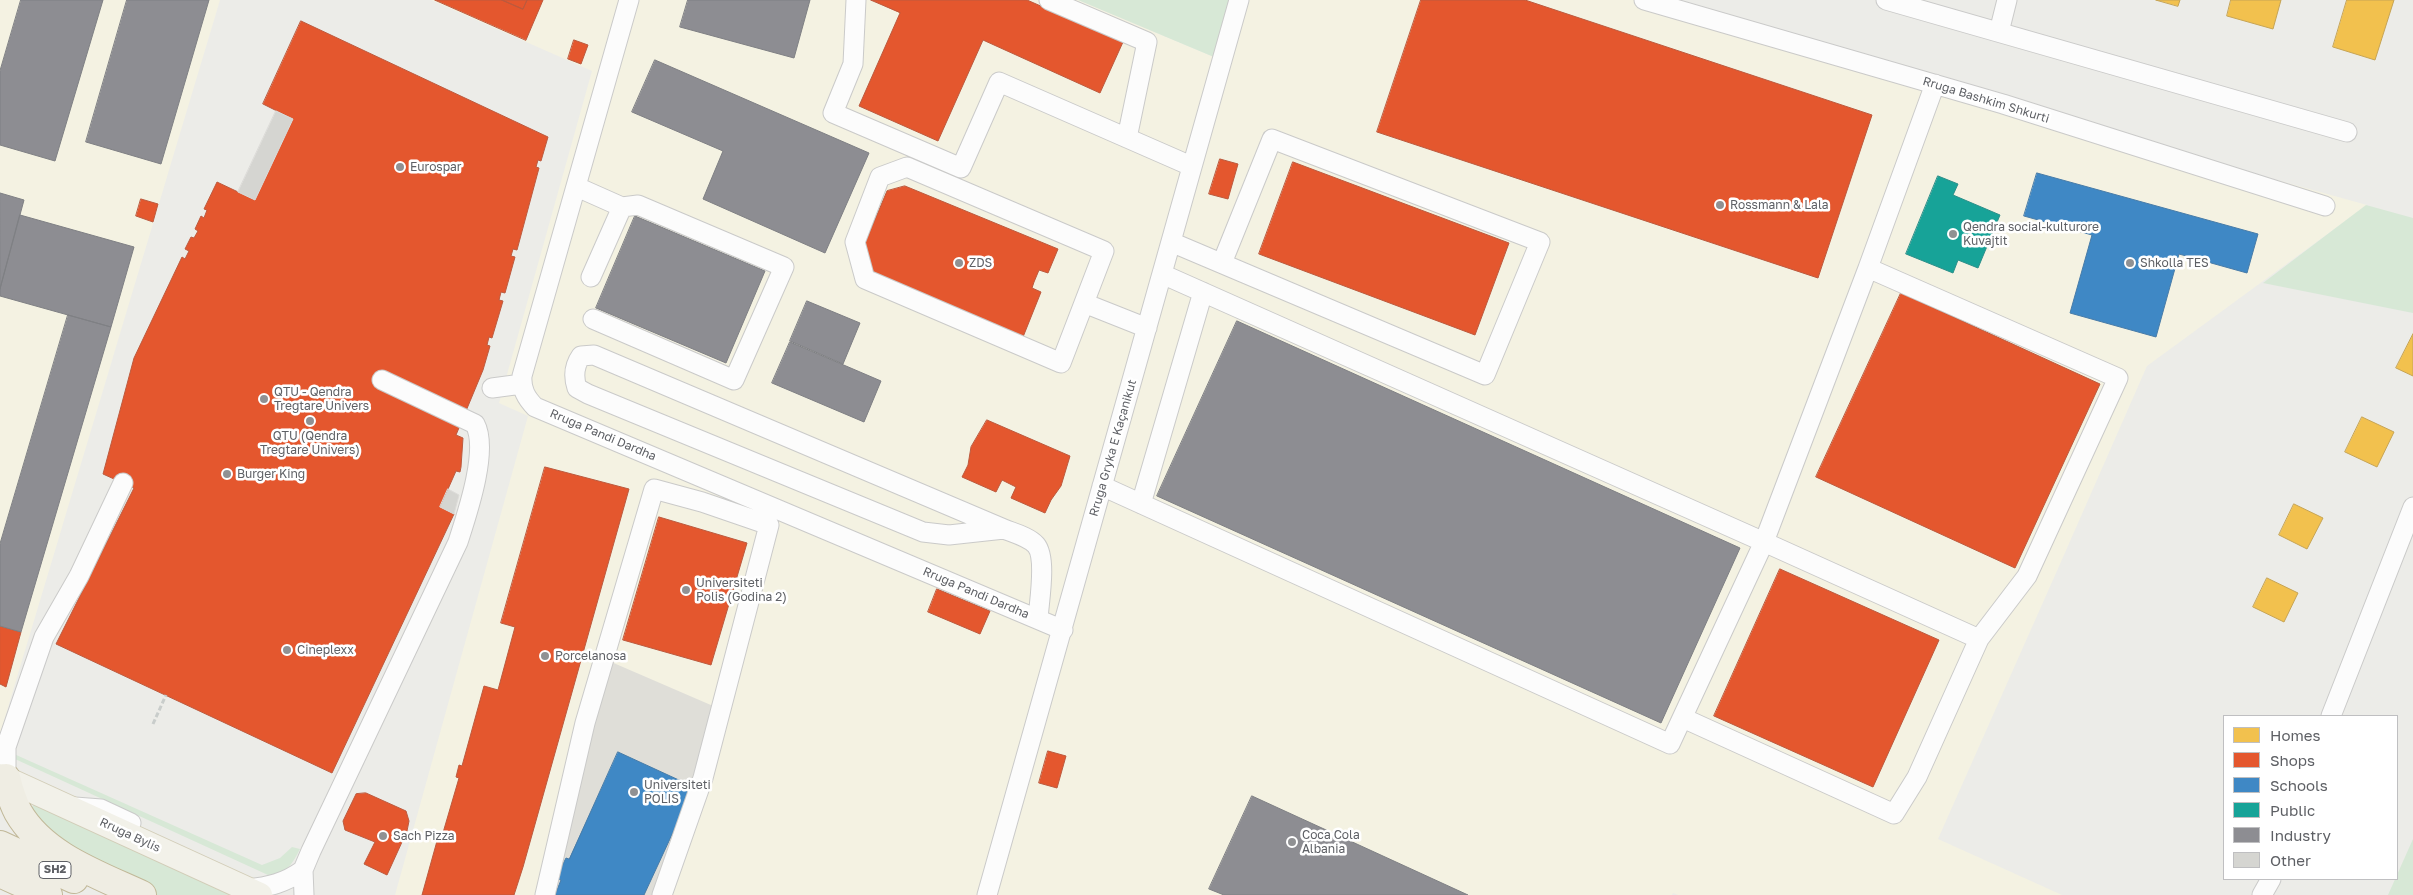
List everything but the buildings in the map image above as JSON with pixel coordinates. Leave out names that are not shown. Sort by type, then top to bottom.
[{"type":"highway","points":[[3,777],[18,811],[41,839],[76,864],[142,895]]},
{"type":"highway","name":"SH2","points":[[0,845],[110,895]]},
{"type":"highway","name":"SH2","points":[[0,873],[48,895]]},
{"type":"main road","name":"Rruga Bylis","points":[[3,777],[253,892]]},
{"type":"street","points":[[492,388],[522,384],[629,0]]},
{"type":"street","points":[[856,0],[853,64],[832,113],[961,168],[999,82],[1191,166]]},
{"type":"street","points":[[1050,0],[1148,42],[1127,138]]},
{"type":"street","name":"Rruga Gryka E Kaçanikut","points":[[987,895],[1239,0]]},
{"type":"street","name":"Rruga Bashkim Shkurti","points":[[1644,0],[1935,84],[2325,206]]},
{"type":"street","points":[[1886,0],[2347,132]]},
{"type":"street","points":[[1999,32],[2007,0]]},
{"type":"street","points":[[1102,486],[1670,744],[1764,542],[1868,268],[1935,84]]},
{"type":"street","points":[[1171,242],[1222,264],[1485,375],[1540,242],[1272,139],[1222,264]]},
{"type":"street","points":[[908,167],[1104,251],[1084,303],[1061,363],[865,279],[855,242],[880,177],[908,167]]},
{"type":"street","points":[[577,187],[622,207],[638,205],[784,267],[734,380],[593,319]]},
{"type":"street","points":[[591,277],[622,207]]},
{"type":"street","points":[[1683,718],[1894,814],[1917,777],[1979,639],[2027,576],[2118,378],[1868,268]]},
{"type":"street","points":[[1162,274],[1979,639]]},
{"type":"street","points":[[1141,504],[1203,292]]},
{"type":"street","points":[[1084,303],[1147,328]]},
{"type":"street","points":[[1004,529],[949,534],[923,532],[588,394],[577,388],[574,379],[576,363],[581,356],[594,356],[1004,529],[1032,542],[1042,557],[1038,619]]},
{"type":"street","points":[[304,895],[303,870],[310,850],[458,542],[473,493],[479,447],[479,432],[475,424],[382,380]]},
{"type":"street","name":"Rruga Pandi Dardha","points":[[522,384],[527,399],[535,407],[1063,630]]},
{"type":"street","points":[[3,777],[6,747],[44,636],[78,576],[122,483]]},
{"type":"street","points":[[545,895],[585,723],[654,489],[702,502],[769,524],[704,778],[662,895]]},
{"type":"street","points":[[2331,715],[2413,507]]},
{"type":"street","points":[[253,892],[282,883],[303,870]]},
{"type":"street","points":[[2262,895],[2270,880]]},
{"type":"path","points":[[153,724],[166,695]]},
{"type":"shaded area","points":[[0,0],[220,0],[0,734]]},
{"type":"shaded area","points":[[431,0],[1078,0],[1221,60],[1239,0],[1644,0],[2003,104],[2367,205],[2147,366],[1938,839],[2062,895],[1678,895],[1673,893],[1672,895],[395,895],[528,416],[499,403],[592,71]]},
{"type":"shaded area","name":"Universiteti POLIS","points":[[602,658],[727,712],[669,895],[539,895]]},
{"type":"green space","points":[[1078,0],[1239,0],[1221,60]]},
{"type":"green space","points":[[2366,205],[2413,218],[2413,313],[2263,283]]},
{"type":"green space","points":[[14,754],[262,865],[280,858],[292,847],[300,849],[288,867],[280,873],[268,875],[15,759]]},
{"type":"green space","points":[[35,803],[235,895],[157,895],[98,868],[52,840],[31,808]]},
{"type":"green space","points":[[2413,839],[2413,895],[2388,895],[2395,880],[2398,880],[2398,873]]},
{"type":"place","name":"Eurospar","points":[[400,167]]},
{"type":"place","name":"Rossmann & Lala","points":[[1720,205]]},
{"type":"place","name":"Qendra social-kulturore Kuvajtit","points":[[1953,234]]},
{"type":"place","name":"ZDS","points":[[959,263]]},
{"type":"place","name":"Shkolla TES","points":[[2130,263]]},
{"type":"place","name":"QTU - Qendra Tregtare Univers","points":[[264,399]]},
{"type":"place","name":"QTU (Qendra Tregtare Univers)","points":[[310,421]]},
{"type":"place","name":"Burger King","points":[[227,474]]},
{"type":"place","name":"Universiteti Polis (Godina 2)","points":[[686,590]]},
{"type":"place","name":"Cineplexx","points":[[287,650]]},
{"type":"place","name":"Porcelanosa","points":[[545,656]]},
{"type":"place","name":"Universiteti POLIS","points":[[634,792]]},
{"type":"place","name":"Sach Pizza","points":[[383,836]]},
{"type":"place","name":"Coca Cola Albania","points":[[1292,842]]}]
